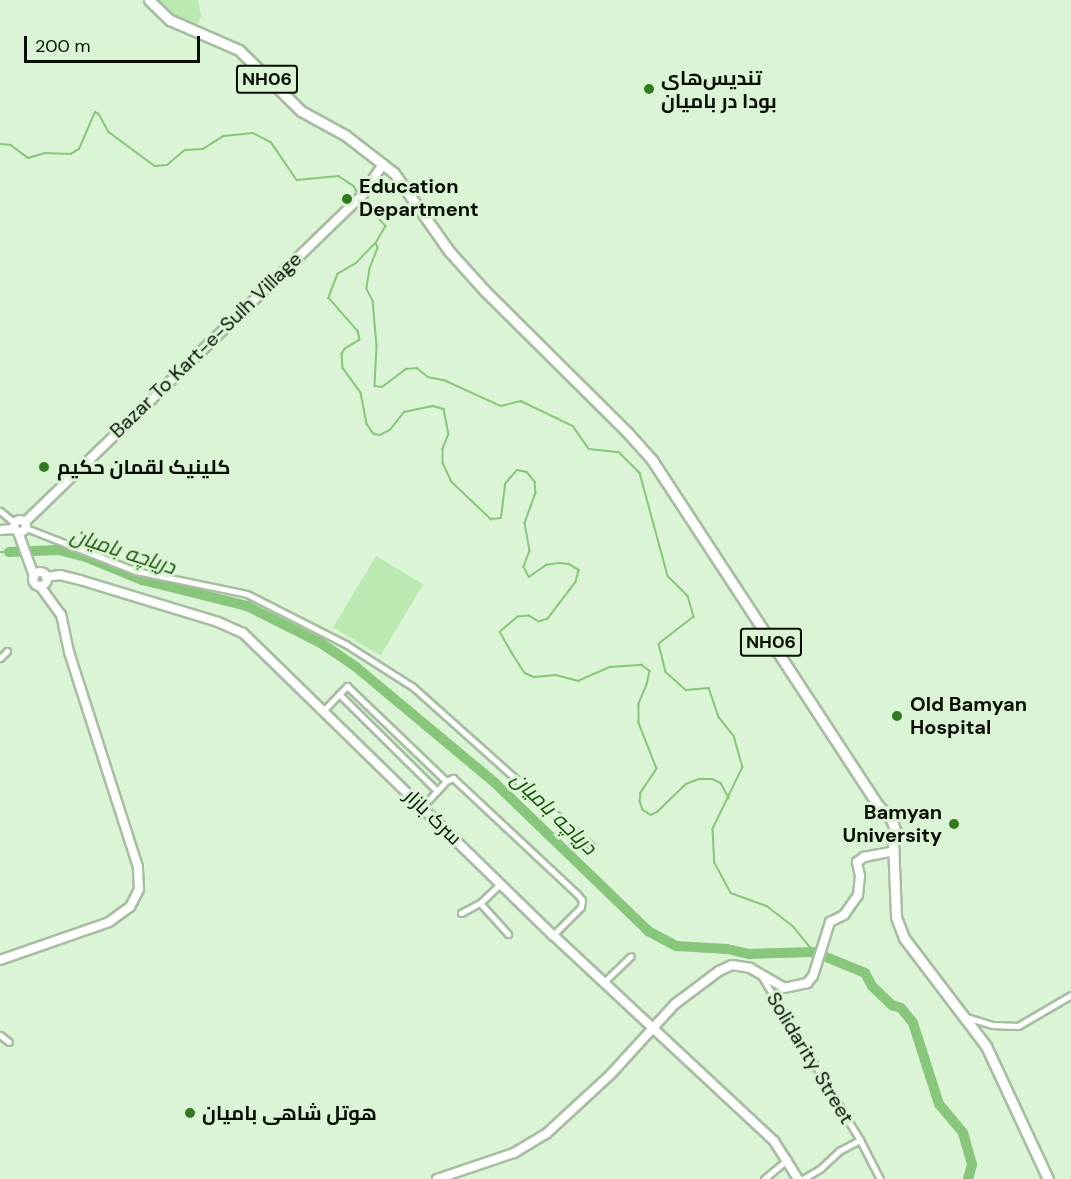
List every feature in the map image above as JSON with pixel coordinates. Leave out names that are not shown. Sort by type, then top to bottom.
[{"type":"main road","name":"NH06","points":[[149,0],[170,20],[239,50],[301,111],[345,135],[394,173],[449,251],[485,291],[627,432],[652,460],[877,804],[891,819],[896,832],[894,851],[896,916],[904,938],[986,1046],[1010,1091],[1048,1179]]},
{"type":"main road","name":"Bazar To Kart-e-Sulh Village","points":[[21,528],[363,194],[382,164]]},
{"type":"main road","points":[[0,530],[21,528],[36,574],[34,583],[40,586],[61,615],[69,652],[138,867],[139,889],[130,908],[109,922],[0,960]]},
{"type":"main road","points":[[36,574],[46,577],[45,583],[40,586]]},
{"type":"main road","name":"سرک بازار","points":[[46,577],[60,575],[80,580],[230,625],[243,633],[553,935],[774,1141],[788,1159],[798,1179]]},
{"type":"main road","points":[[437,1179],[514,1153],[546,1134],[611,1074],[675,1004],[719,971],[732,965],[750,968],[784,988],[807,984],[830,922],[844,915],[858,896],[860,876],[857,862],[864,857],[894,851]]},
{"type":"street","points":[[0,511],[21,528],[136,572],[247,594],[347,645],[413,687],[592,847]]},
{"type":"street","points":[[0,658],[7,651]]},
{"type":"street","points":[[323,711],[347,686],[446,781]]},
{"type":"street","points":[[339,694],[437,791]]},
{"type":"street","points":[[423,806],[446,781],[453,778],[582,900],[581,907],[553,935]]},
{"type":"street","points":[[461,913],[480,903],[501,883]]},
{"type":"street","points":[[480,903],[508,934]]},
{"type":"street","points":[[604,982],[631,956]]},
{"type":"street","name":"Solidarity Street","points":[[761,975],[860,1140],[880,1179]]},
{"type":"street","points":[[966,1017],[992,1025],[1018,1026],[1071,995]]},
{"type":"street","points":[[0,1035],[9,1042]]},
{"type":"street","points":[[803,1179],[821,1168],[839,1151],[860,1140]]},
{"type":"street","points":[[764,1179],[788,1159]]},
{"type":"green space","points":[[156,0],[198,0],[201,17],[197,24],[175,16]]},
{"type":"green space","points":[[376,556],[423,584],[380,655],[333,627]]},
{"type":"waterway","points":[[0,144],[11,145],[28,158],[45,153],[71,154],[79,149],[95,112],[99,114],[109,132],[155,166],[167,165],[185,150],[203,149],[224,136],[253,133],[271,142],[297,180],[339,176],[354,186],[357,192]]},
{"type":"waterway","points":[[363,200],[386,226],[376,243],[378,248],[370,269],[367,289],[373,301],[377,346],[375,386],[382,387],[406,369],[417,368],[428,377],[444,380],[501,406],[521,401],[573,426],[589,449],[619,452],[640,473],[668,576],[688,596],[694,617],[659,644],[666,672],[686,690],[709,688],[719,717],[734,736],[743,767],[713,829],[715,863],[731,893],[767,906],[793,926],[814,952]]},
{"type":"waterway","points":[[376,243],[357,263],[338,274],[329,298],[358,331],[360,340],[345,349],[342,354],[343,368],[361,393],[367,424],[374,434],[380,435],[390,430],[404,412],[433,406],[444,409],[449,434],[443,449],[443,463],[452,482],[491,519],[501,518],[505,484],[517,470],[527,472],[535,482],[536,493],[525,523],[530,551],[524,567],[529,577],[546,565],[559,563],[569,564],[579,570],[576,582],[548,619],[539,622],[529,616],[518,617],[500,632],[512,653],[525,673],[534,677],[556,675],[578,681],[610,667],[642,665],[650,671],[639,704],[639,723],[657,769],[641,793],[640,801],[643,810],[651,815],[657,812],[686,784],[699,779],[712,779],[721,783],[729,798]]},
{"type":"waterway","name":"دریاچه بامیان","points":[[9,552],[58,550],[86,557],[142,580],[247,606],[321,643],[356,667],[495,783],[648,931],[676,946],[727,949],[749,954],[814,952],[865,973],[872,986],[892,1005],[901,1008],[913,1023],[939,1104],[963,1133],[972,1165],[968,1179]]},
{"type":"waterway","points":[[0,552],[9,552]]},
{"type":"place","name":"تندیس‌های بودا در بامیان","points":[[649,89]]},
{"type":"place","name":"Education Department","points":[[347,199]]},
{"type":"place","name":"کلینیک لقمان حکیم","points":[[44,467]]},
{"type":"place","name":"Old Bamyan Hospital","points":[[897,716]]},
{"type":"place","name":"Bamyan University","points":[[954,824]]},
{"type":"place","name":"هوتل شاهی بامیان","points":[[190,1113]]}]
